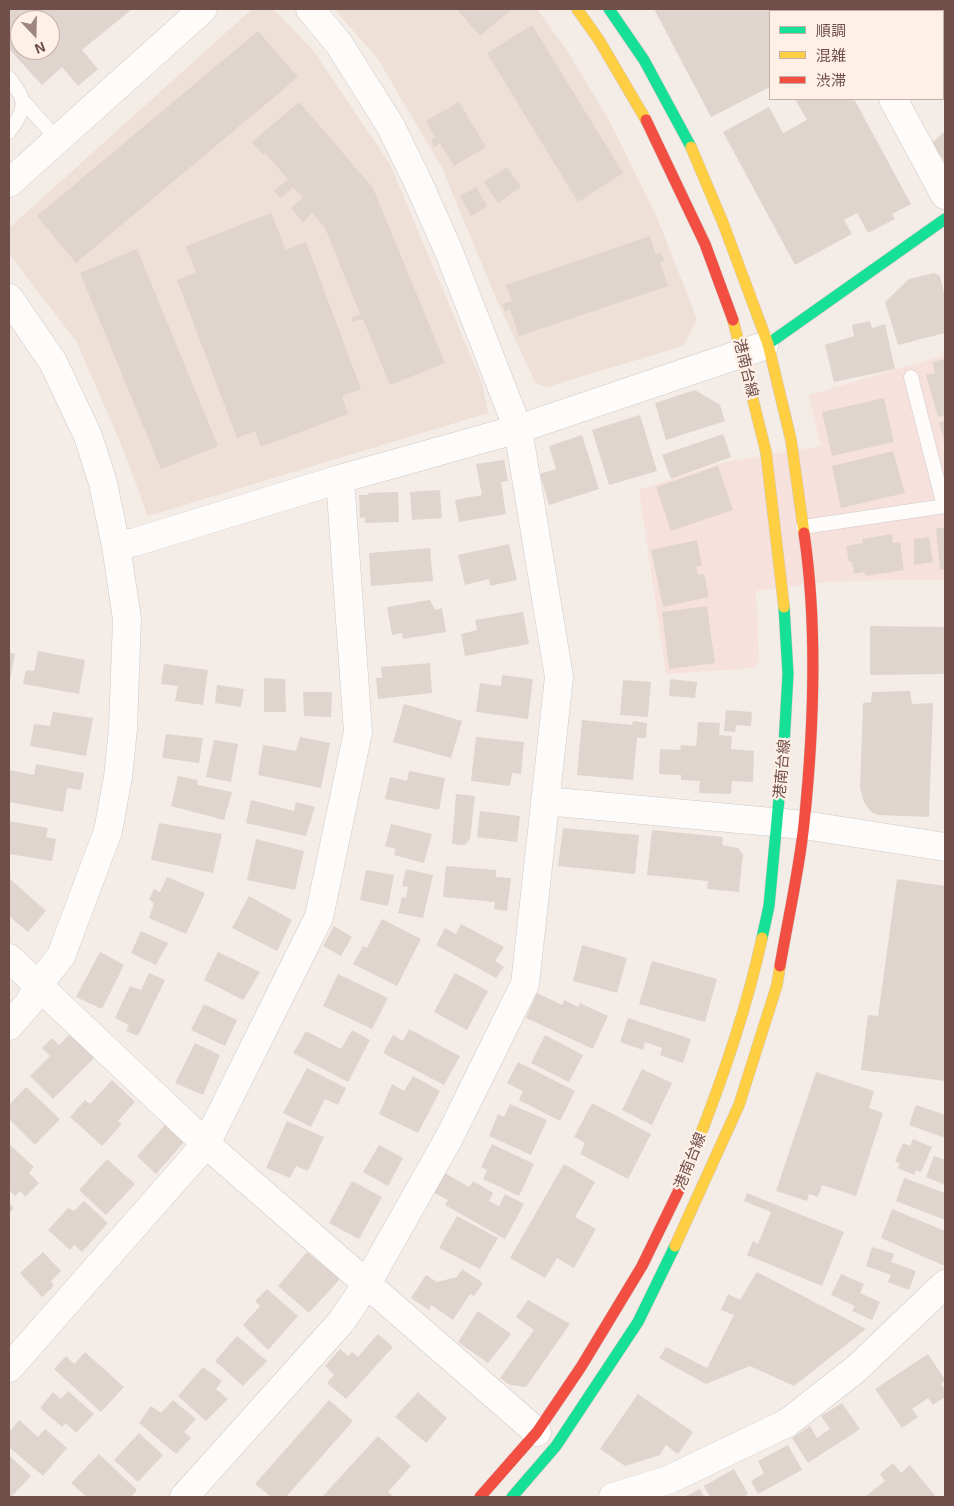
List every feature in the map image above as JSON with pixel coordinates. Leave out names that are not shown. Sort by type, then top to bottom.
[{"type":"street","points":[[9,183],[203,9]]},
{"type":"street","points":[[184,1497],[341,1322],[366,1284],[449,1138],[525,984],[559,677],[518,429],[450,252],[414,172],[390,124],[339,44],[310,9]]},
{"type":"street","name":"港南台線","points":[[577,9],[599,40],[644,113],[704,244],[730,308],[755,349]]},
{"type":"street","name":"港南台線","points":[[480,1497],[537,1432],[581,1367],[642,1266],[680,1188],[723,1078],[750,992],[769,906],[777,822],[788,674],[784,598],[755,349],[723,223],[691,146],[644,60],[609,9]]},
{"type":"street","points":[[894,100],[945,195]]},
{"type":"street","points":[[116,546],[135,542],[340,479],[518,429],[755,349],[945,219]]},
{"type":"street","points":[[9,1026],[29,1003],[38,985],[61,956],[108,831],[118,777],[123,729],[127,619],[116,546],[103,483],[88,436],[54,362],[12,309]]},
{"type":"street","points":[[512,1497],[556,1446],[638,1322],[702,1190],[739,1105],[777,986],[804,824],[813,696],[809,567],[790,440],[755,349]]},
{"type":"street","points":[[9,1368],[206,1144],[319,917],[358,732],[340,479]]},
{"type":"street","points":[[545,801],[804,824],[945,847]]},
{"type":"street","points":[[9,958],[206,1144],[537,1432]]},
{"type":"street","points":[[613,1497],[668,1480],[786,1423],[856,1369],[945,1284]]},
{"type":"lane","points":[[9,78],[23,101],[57,140]]},
{"type":"lane","points":[[9,132],[22,114],[23,101]]},
{"type":"lane","points":[[803,527],[945,506],[911,377]]},
{"type":"shaded area","points":[[252,9],[273,9],[312,49],[390,164],[482,383],[488,413],[148,516],[119,439],[76,341],[9,254],[9,228]]},
{"type":"shaded area","points":[[334,9],[537,9],[566,49],[609,120],[658,220],[697,319],[683,346],[547,387],[536,384],[498,303],[442,168],[378,59]]},
{"type":"shaded area","points":[[945,355],[945,580],[837,581],[756,591],[759,660],[754,668],[666,674],[639,490],[725,462],[821,446],[809,395]]},
{"type":"building","points":[[9,9],[132,9],[82,50],[98,69],[78,86],[62,67],[42,85],[19,60],[60,60],[60,10],[10,10],[10,50]]},
{"type":"building","points":[[457,9],[512,9],[480,36]]},
{"type":"building","points":[[654,9],[812,9],[769,10],[769,88],[711,117]]},
{"type":"building","points":[[929,9],[930,10],[899,10]]},
{"type":"building","points":[[532,25],[623,173],[578,202],[487,53]]},
{"type":"building","points":[[258,31],[298,77],[76,263],[37,216]]},
{"type":"building","points":[[945,51],[945,89],[944,88]]},
{"type":"building","points":[[796,100],[855,100],[911,204],[892,214],[895,219],[868,233],[857,213],[844,220],[852,234],[795,265],[723,132],[769,107],[783,133],[807,120]]},
{"type":"building","points":[[299,102],[373,188],[445,363],[390,385],[363,319],[353,322],[351,318],[360,314],[325,228],[312,213],[303,222],[291,208],[303,198],[293,187],[281,198],[274,191],[288,179],[265,153],[263,155],[252,142]]},
{"type":"building","points":[[459,102],[486,147],[454,166],[440,143],[434,147],[431,140],[435,137],[426,121]]},
{"type":"building","points":[[945,131],[945,162],[931,144]]},
{"type":"building","points":[[507,167],[521,187],[498,203],[484,182]]},
{"type":"building","points":[[476,187],[487,206],[471,216],[460,196]]},
{"type":"building","points":[[271,213],[286,250],[306,242],[361,389],[342,396],[348,414],[261,447],[255,431],[237,438],[177,280],[196,272],[186,246]]},
{"type":"building","points":[[650,236],[656,255],[661,253],[664,260],[660,262],[668,286],[519,336],[510,309],[505,311],[502,304],[512,301],[506,285]]},
{"type":"building","points":[[137,249],[218,446],[161,469],[80,273]]},
{"type":"building","points":[[934,273],[940,276],[945,298],[945,333],[898,345],[885,302],[909,279]]},
{"type":"building","points":[[870,321],[872,328],[885,324],[895,369],[834,382],[825,345],[854,336],[852,325]]},
{"type":"building","points":[[945,359],[945,415],[938,417],[926,375],[935,373],[932,362]]},
{"type":"building","points":[[695,390],[720,405],[725,421],[666,440],[655,403]]},
{"type":"building","points":[[884,398],[894,442],[832,456],[822,412]]},
{"type":"building","points":[[640,415],[657,471],[609,485],[592,430]]},
{"type":"building","points":[[945,420],[945,442],[939,423]]},
{"type":"building","points":[[723,434],[731,457],[671,479],[662,455]]},
{"type":"building","points":[[582,435],[599,489],[549,505],[540,474],[556,469],[549,446]]},
{"type":"building","points":[[893,451],[905,493],[841,508],[832,466]]},
{"type":"building","points":[[504,460],[508,481],[501,482],[506,514],[459,522],[455,500],[482,495],[476,464]]},
{"type":"building","points":[[718,466],[733,510],[671,531],[656,487]]},
{"type":"building","points":[[440,490],[442,518],[412,520],[410,492]]},
{"type":"building","points":[[398,492],[399,522],[365,523],[365,517],[360,518],[359,495]]},
{"type":"building","points":[[936,528],[945,528],[945,569],[940,570]]},
{"type":"building","points":[[892,534],[893,543],[900,542],[904,570],[866,576],[864,572],[854,574],[852,562],[849,562],[846,546],[863,543],[862,539]]},
{"type":"building","points":[[929,537],[933,562],[914,565],[914,539]]},
{"type":"building","points":[[697,540],[702,565],[696,567],[698,575],[704,574],[709,597],[663,607],[651,550]]},
{"type":"building","points":[[509,544],[517,580],[490,586],[489,579],[465,585],[458,555]]},
{"type":"building","points":[[430,548],[433,581],[371,586],[369,553]]},
{"type":"building","points":[[430,600],[435,610],[442,608],[446,632],[403,639],[402,633],[392,635],[387,607]]},
{"type":"building","points":[[707,606],[715,663],[669,669],[662,612]]},
{"type":"building","points":[[523,612],[529,644],[465,656],[461,634],[477,630],[475,620]]},
{"type":"building","points":[[870,626],[945,627],[945,674],[870,675]]},
{"type":"building","points":[[38,651],[85,660],[79,694],[23,684],[26,670],[34,671]]},
{"type":"building","points":[[9,652],[15,654],[10,680],[9,680]]},
{"type":"building","points":[[430,663],[432,693],[378,699],[376,678],[382,678],[381,667]]},
{"type":"building","points":[[164,664],[208,670],[203,705],[175,701],[178,686],[161,684]]},
{"type":"building","points":[[502,675],[533,679],[528,719],[476,712],[480,683],[501,686]]},
{"type":"building","points":[[264,678],[285,679],[286,712],[264,712]]},
{"type":"building","points":[[670,679],[697,682],[695,698],[669,696]]},
{"type":"building","points":[[623,680],[651,682],[648,717],[620,715]]},
{"type":"building","points":[[217,685],[244,689],[241,707],[215,703]]},
{"type":"building","points":[[910,691],[912,704],[933,703],[929,817],[878,815],[871,812],[864,802],[860,788],[863,703],[871,702],[872,692]]},
{"type":"building","points":[[303,692],[332,692],[331,717],[304,716]]},
{"type":"building","points":[[404,704],[462,721],[451,758],[393,742]]},
{"type":"building","points":[[726,710],[752,712],[751,726],[736,725],[735,732],[724,731]]},
{"type":"building","points":[[53,712],[93,718],[86,756],[30,746],[34,724],[50,726]]},
{"type":"building","points":[[582,720],[632,725],[633,721],[647,723],[646,738],[637,738],[633,780],[577,775]]},
{"type":"building","points":[[698,722],[720,723],[719,735],[732,736],[731,749],[754,751],[753,782],[732,781],[731,794],[699,793],[700,781],[681,780],[681,775],[659,774],[660,749],[680,750],[681,745],[696,746]]},
{"type":"building","points":[[166,734],[203,738],[199,763],[162,758]]},
{"type":"building","points":[[300,737],[330,743],[321,788],[258,775],[263,745],[296,751]]},
{"type":"building","points":[[476,737],[524,742],[521,774],[512,773],[510,786],[471,781]]},
{"type":"building","points":[[214,740],[238,744],[231,782],[206,777]]},
{"type":"building","points":[[36,764],[84,773],[81,790],[67,788],[63,812],[9,802],[9,770],[34,775]]},
{"type":"building","points":[[409,771],[445,778],[439,810],[385,799],[390,777],[407,781]]},
{"type":"building","points":[[178,776],[197,780],[198,785],[232,792],[224,820],[171,806]]},
{"type":"building","points":[[456,794],[475,796],[470,839],[465,845],[452,844]]},
{"type":"building","points":[[251,800],[294,811],[296,802],[315,807],[306,836],[246,823]]},
{"type":"building","points":[[480,811],[520,816],[517,842],[477,837]]},
{"type":"building","points":[[9,821],[48,828],[46,837],[56,839],[52,861],[9,854]]},
{"type":"building","points":[[159,823],[222,834],[213,873],[151,860]]},
{"type":"building","points":[[391,824],[432,834],[424,863],[394,855],[396,849],[385,846]]},
{"type":"building","points":[[563,828],[639,835],[635,874],[558,866]]},
{"type":"building","points":[[652,830],[723,837],[722,845],[738,848],[743,854],[739,892],[707,889],[708,881],[647,875]]},
{"type":"building","points":[[256,839],[304,851],[295,890],[247,880]]},
{"type":"building","points":[[446,866],[496,870],[496,877],[511,878],[507,911],[494,909],[495,902],[443,897]]},
{"type":"building","points":[[406,869],[433,875],[423,918],[398,913],[402,897],[406,898],[408,887],[402,886]]},
{"type":"building","points":[[366,870],[394,875],[388,906],[360,900]]},
{"type":"building","points":[[167,877],[205,893],[186,934],[149,918],[154,903],[149,899],[154,889],[160,892]]},
{"type":"building","points":[[9,878],[46,911],[28,932],[9,916]]},
{"type":"building","points":[[897,879],[945,886],[945,1081],[861,1070],[868,1015],[878,1016]]},
{"type":"building","points":[[249,896],[292,920],[277,951],[232,928]]},
{"type":"building","points":[[382,919],[421,939],[397,986],[353,964],[363,946],[367,948]]},
{"type":"building","points":[[461,924],[504,947],[495,961],[504,967],[496,978],[436,945],[445,928],[456,934]]},
{"type":"building","points":[[334,926],[352,937],[341,956],[323,946]]},
{"type":"building","points":[[141,931],[168,943],[156,965],[131,953]]},
{"type":"building","points":[[582,945],[627,958],[617,993],[573,981]]},
{"type":"building","points":[[100,952],[124,965],[102,1009],[76,997]]},
{"type":"building","points":[[218,952],[260,972],[243,1000],[204,980]]},
{"type":"building","points":[[652,961],[717,979],[705,1022],[639,1004]]},
{"type":"building","points":[[149,973],[165,980],[138,1036],[126,1031],[129,1025],[115,1018],[130,986],[141,990]]},
{"type":"building","points":[[455,973],[488,991],[467,1030],[434,1012]]},
{"type":"building","points":[[338,974],[388,998],[372,1029],[323,1006]]},
{"type":"building","points":[[537,993],[562,1005],[564,1000],[578,1007],[580,1003],[608,1016],[593,1049],[526,1018]]},
{"type":"building","points":[[204,1004],[237,1020],[225,1046],[191,1030]]},
{"type":"building","points":[[628,1018],[691,1039],[683,1063],[660,1055],[662,1048],[645,1042],[643,1050],[620,1042]]},
{"type":"building","points":[[409,1029],[460,1056],[444,1085],[383,1053],[393,1035],[403,1041]]},
{"type":"building","points":[[352,1030],[370,1040],[348,1082],[293,1053],[306,1031],[341,1049]]},
{"type":"building","points":[[70,1034],[94,1058],[53,1099],[30,1076],[50,1056],[42,1048],[52,1038],[59,1045]]},
{"type":"building","points":[[545,1035],[583,1055],[569,1082],[531,1063]]},
{"type":"building","points":[[195,1043],[220,1055],[203,1095],[175,1083]]},
{"type":"building","points":[[518,1062],[575,1091],[560,1121],[519,1100],[523,1091],[507,1083]]},
{"type":"building","points":[[307,1068],[346,1088],[338,1105],[325,1099],[311,1127],[283,1113]]},
{"type":"building","points":[[642,1069],[672,1083],[652,1125],[622,1110]]},
{"type":"building","points":[[816,1072],[874,1091],[869,1108],[883,1113],[856,1196],[822,1185],[818,1197],[809,1194],[807,1201],[776,1191]]},
{"type":"building","points":[[413,1076],[440,1091],[418,1133],[379,1114],[392,1084],[404,1091]]},
{"type":"building","points":[[112,1080],[135,1102],[118,1121],[122,1124],[102,1146],[70,1117],[85,1100],[90,1104]]},
{"type":"building","points":[[26,1087],[60,1119],[35,1145],[9,1119],[9,1105]]},
{"type":"building","points":[[592,1103],[651,1134],[628,1179],[580,1154],[585,1143],[574,1137]]},
{"type":"building","points":[[510,1104],[547,1120],[531,1155],[489,1136],[498,1114],[504,1117]]},
{"type":"building","points":[[916,1105],[945,1115],[945,1138],[909,1125]]},
{"type":"building","points":[[287,1121],[324,1137],[308,1171],[296,1166],[290,1178],[266,1168]]},
{"type":"building","points":[[166,1124],[185,1141],[156,1174],[137,1156]]},
{"type":"building","points":[[913,1139],[932,1147],[921,1172],[916,1170],[914,1175],[898,1168],[900,1164],[895,1161],[903,1143],[910,1146]]},
{"type":"building","points":[[9,1144],[34,1167],[29,1173],[39,1183],[25,1197],[20,1191],[15,1196],[9,1190]]},
{"type":"building","points":[[492,1144],[534,1164],[519,1196],[483,1179],[487,1170],[481,1167]]},
{"type":"building","points":[[379,1145],[403,1158],[388,1186],[363,1172]]},
{"type":"building","points":[[934,1156],[945,1160],[945,1185],[926,1177]]},
{"type":"building","points":[[107,1159],[135,1184],[106,1215],[79,1190]]},
{"type":"building","points":[[564,1164],[595,1182],[575,1217],[596,1229],[574,1268],[557,1258],[545,1278],[510,1258]]},
{"type":"building","points":[[443,1172],[469,1187],[473,1181],[493,1193],[489,1201],[499,1206],[505,1194],[524,1204],[505,1239],[445,1205],[448,1200],[432,1192]]},
{"type":"building","points":[[904,1178],[945,1193],[945,1220],[896,1201]]},
{"type":"building","points":[[352,1181],[382,1197],[359,1239],[329,1223]]},
{"type":"building","points":[[747,1193],[844,1232],[822,1286],[747,1255],[753,1241],[758,1244],[771,1212],[744,1201]]},
{"type":"building","points":[[84,1201],[108,1223],[82,1252],[74,1245],[70,1250],[48,1230],[68,1208],[74,1211]]},
{"type":"building","points":[[9,1203],[14,1208],[9,1214]]},
{"type":"building","points":[[892,1209],[945,1231],[945,1266],[881,1238]]},
{"type":"building","points":[[457,1216],[498,1238],[480,1269],[439,1248]]},
{"type":"building","points":[[872,1247],[894,1254],[891,1262],[916,1271],[909,1290],[888,1282],[891,1275],[866,1266]]},
{"type":"building","points":[[43,1252],[61,1271],[51,1281],[54,1286],[42,1297],[20,1273]]},
{"type":"building","points":[[307,1252],[340,1279],[309,1313],[278,1286]]},
{"type":"building","points":[[462,1269],[483,1283],[474,1296],[470,1294],[453,1320],[431,1305],[429,1310],[411,1298],[426,1275],[437,1282],[457,1277]]},
{"type":"building","points":[[757,1272],[866,1329],[794,1386],[750,1366],[706,1384],[659,1358],[666,1347],[707,1368],[734,1315],[721,1310],[728,1294],[740,1300]]},
{"type":"building","points":[[841,1274],[864,1284],[860,1293],[880,1302],[872,1320],[852,1311],[855,1306],[831,1295]]},
{"type":"building","points":[[267,1289],[298,1316],[268,1350],[243,1325],[260,1306],[255,1301]]},
{"type":"building","points":[[528,1300],[570,1324],[526,1387],[510,1385],[500,1378],[534,1330],[516,1317]]},
{"type":"building","points":[[478,1311],[511,1334],[488,1363],[458,1342]]},
{"type":"building","points":[[378,1334],[393,1347],[346,1399],[327,1383],[334,1375],[325,1366],[340,1349],[348,1356],[352,1352],[358,1357]]},
{"type":"building","points":[[237,1336],[267,1361],[243,1386],[215,1361]]},
{"type":"building","points":[[85,1352],[124,1387],[101,1412],[54,1369],[66,1356],[74,1364]]},
{"type":"building","points":[[928,1354],[945,1380],[941,1384],[945,1391],[945,1397],[933,1405],[928,1398],[912,1409],[918,1417],[902,1428],[875,1389]]},
{"type":"building","points":[[203,1367],[222,1381],[216,1389],[228,1399],[206,1421],[178,1396]]},
{"type":"building","points":[[68,1391],[94,1414],[76,1433],[66,1423],[62,1427],[40,1408],[53,1392],[61,1399]]},
{"type":"building","points":[[418,1392],[447,1418],[426,1443],[395,1417]]},
{"type":"building","points":[[638,1394],[693,1432],[678,1454],[666,1445],[660,1455],[625,1466],[600,1449]]},
{"type":"building","points":[[173,1400],[196,1419],[184,1432],[191,1438],[176,1454],[139,1423],[151,1406],[161,1413]]},
{"type":"building","points":[[329,1400],[353,1421],[286,1497],[271,1497],[255,1484]]},
{"type":"building","points":[[842,1403],[860,1429],[808,1463],[792,1438],[810,1426],[817,1438],[830,1429],[821,1416]]},
{"type":"building","points":[[19,1420],[38,1437],[45,1429],[67,1448],[43,1476],[9,1447],[9,1432]]},
{"type":"building","points":[[139,1433],[163,1455],[138,1482],[114,1460]]},
{"type":"building","points":[[378,1436],[411,1466],[388,1492],[394,1497],[322,1497]]},
{"type":"building","points":[[788,1445],[802,1470],[758,1494],[751,1481],[764,1473],[758,1461]]},
{"type":"building","points":[[99,1454],[137,1490],[131,1497],[87,1497],[71,1483]]},
{"type":"building","points":[[9,1455],[31,1476],[11,1497],[9,1497]]},
{"type":"building","points":[[893,1463],[901,1473],[910,1465],[936,1497],[865,1497],[885,1481],[880,1474]]},
{"type":"building","points":[[734,1469],[748,1494],[742,1497],[710,1497],[704,1486]]},
{"type":"building","points":[[700,1489],[704,1497],[684,1497]]},
{"type":"traffic: fast","points":[[609,9],[644,60],[691,147]]},
{"type":"traffic: fast","points":[[768,344],[945,219]]},
{"type":"traffic: fast","points":[[762,938],[769,906],[784,745],[788,674],[784,607]]},
{"type":"traffic: fast","points":[[512,1497],[556,1446],[638,1322],[675,1246]]},
{"type":"traffic: slow","points":[[577,9],[599,40],[646,120]]},
{"type":"traffic: slow","points":[[691,147],[723,223],[768,344],[791,440],[804,533]]},
{"type":"traffic: slow","points":[[733,320],[766,452],[784,607]]},
{"type":"traffic: slow","points":[[694,1151],[714,1099],[749,993],[762,938]]},
{"type":"traffic: slow","points":[[675,1246],[739,1105],[777,985],[780,966]]},
{"type":"traffic: jam","points":[[646,120],[705,244],[733,320]]},
{"type":"traffic: jam","points":[[780,966],[802,842],[812,715],[813,642],[804,533]]},
{"type":"traffic: jam","points":[[480,1497],[537,1432],[581,1367],[642,1266],[680,1188],[694,1151]]}]
